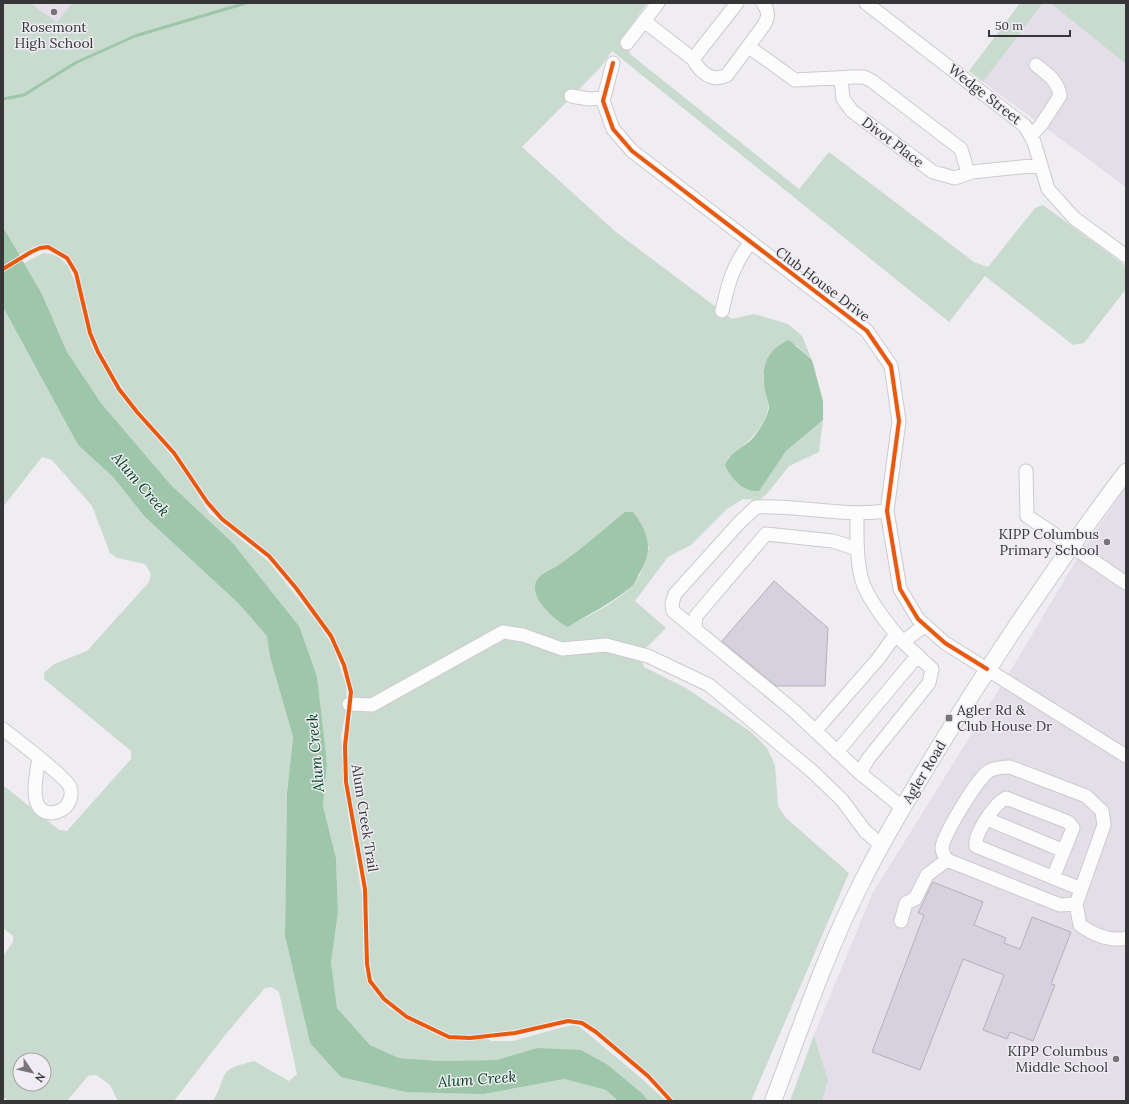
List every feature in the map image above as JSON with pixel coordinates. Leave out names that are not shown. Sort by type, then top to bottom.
[{"type":"main road","name":"Agler Road","points":[[772,1101],[835,940],[861,882],[881,845],[987,669],[1071,544],[1126,472]]},
{"type":"street","points":[[627,43],[658,3]]},
{"type":"street","points":[[693,59],[737,3]]},
{"type":"street","points":[[644,21],[693,59],[697,67],[712,78],[720,79],[727,75],[749,47],[768,18],[768,9],[763,3]]},
{"type":"street","name":"Wedge Street","points":[[866,3],[1012,114],[1025,126],[1031,136],[1048,189],[1074,218],[1126,256]]},
{"type":"street","points":[[749,47],[795,80],[864,77],[872,81],[961,149],[968,173]]},
{"type":"street","points":[[571,96],[589,99],[603,98],[613,63]]},
{"type":"street","points":[[1031,136],[1041,126],[1060,96],[1059,86],[1054,79],[1036,65]]},
{"type":"street","name":"Divot Place","points":[[841,79],[843,99],[852,111],[933,172],[955,178],[968,173],[1041,165]]},
{"type":"street","name":"Club House Drive","points":[[603,98],[613,129],[632,151],[867,331],[891,366],[899,421],[887,512],[900,589],[918,620],[945,643],[1126,756]]},
{"type":"street","points":[[722,311],[729,278],[741,255],[751,242]]},
{"type":"street","points":[[1026,470],[1027,516],[1071,544],[1126,583]]},
{"type":"street","points":[[887,512],[857,514],[772,506],[756,507],[739,523],[676,594],[672,604],[673,611],[793,710],[860,773],[902,808]]},
{"type":"street","points":[[857,514],[857,549],[864,585],[888,625],[899,638],[932,669],[929,683],[868,759],[860,773]]},
{"type":"street","points":[[695,629],[696,616],[766,534],[833,541],[857,549]]},
{"type":"street","points":[[815,731],[878,659],[899,638],[925,625]]},
{"type":"street","points":[[349,704],[372,704],[503,632],[522,635],[562,649],[606,645],[641,654],[709,685],[813,772],[842,800],[865,831],[881,845]]},
{"type":"street","points":[[837,752],[918,655]]},
{"type":"street","points":[[3,728],[39,758]]},
{"type":"street","points":[[1076,904],[1060,905],[947,860],[942,849],[947,835],[979,779],[988,772],[1000,767],[1010,767],[1086,796],[1102,811],[1104,825],[1076,904],[1080,925],[1091,932],[1106,938],[1119,940],[1126,938]]},
{"type":"street","points":[[1053,878],[1073,828],[1068,822],[1006,798],[998,802],[975,839],[976,846],[1053,878],[1081,889]]},
{"type":"street","points":[[987,819],[1064,851]]},
{"type":"street","points":[[901,921],[906,903],[915,899],[927,875],[947,860]]},
{"type":"shaded area","points":[[3,3],[30,3],[57,22],[72,3],[647,3],[625,34],[630,54],[799,189],[829,152],[974,262],[988,267],[1035,208],[1043,205],[1126,266],[1126,289],[1084,343],[1073,345],[985,276],[949,322],[612,51],[601,67],[522,147],[616,232],[732,319],[754,314],[788,324],[802,336],[812,360],[796,345],[763,375],[768,401],[766,417],[762,425],[752,437],[727,459],[779,460],[786,451],[823,420],[819,452],[789,466],[767,494],[759,500],[743,499],[727,509],[691,545],[668,557],[635,601],[666,628],[640,654],[644,667],[686,688],[751,732],[767,748],[775,765],[778,806],[786,818],[849,873],[751,1101],[675,1101],[640,1068],[592,1027],[582,1022],[562,1020],[511,1033],[483,1035],[491,1041],[513,1041],[573,1025],[580,1027],[666,1101],[648,1101],[643,1094],[608,1065],[537,1048],[496,1060],[440,1061],[399,1058],[370,1045],[337,1008],[331,962],[338,912],[336,858],[323,806],[327,764],[299,626],[232,542],[171,485],[101,403],[67,352],[42,294],[24,263],[43,253],[51,254],[60,258],[68,266],[79,291],[92,347],[124,401],[163,445],[189,479],[209,513],[269,562],[317,622],[333,646],[346,685],[347,707],[341,735],[348,814],[362,895],[364,969],[369,984],[377,995],[388,1007],[404,1017],[399,1010],[383,996],[375,982],[370,966],[366,881],[351,802],[346,745],[353,709],[352,691],[346,665],[339,647],[328,628],[278,563],[266,551],[227,523],[215,509],[177,453],[132,402],[119,383],[94,339],[83,290],[76,270],[68,259],[54,249],[43,246],[34,247],[19,255],[3,227]],"holes":[[[649,547],[643,568],[632,586],[602,609],[568,627],[537,579],[566,560]]]},
{"type":"shaded area","name":"Rosemont High School","points":[[30,3],[72,3],[57,22]]},
{"type":"shaded area","points":[[1020,3],[1043,3],[983,82],[969,71]]},
{"type":"shaded area","points":[[1043,3],[1050,3],[1126,64],[1126,187],[983,82]]},
{"type":"shaded area","points":[[1050,3],[1126,3],[1126,64]]},
{"type":"shaded area","points":[[3,307],[78,445],[113,477],[145,517],[238,603],[267,636],[270,657],[293,737],[287,793],[285,936],[310,1043],[484,1094],[564,1079],[606,1090],[618,1101],[213,1101],[225,1074],[241,1064],[254,1061],[289,1081],[297,1074],[279,992],[271,987],[265,988],[226,1034],[174,1101],[118,1101],[110,1085],[96,1075],[88,1076],[67,1101],[8,1101],[3,1097],[3,956],[13,942],[13,936],[3,928],[3,785],[59,830],[67,831],[131,759],[131,751],[44,679],[44,673],[54,664],[87,651],[149,582],[151,574],[145,564],[117,558],[110,553],[92,506],[52,460],[42,457],[3,507]]},
{"type":"shaded area","points":[[1126,487],[1126,1101],[822,1101],[828,1080],[814,1035],[872,894],[1005,680],[1081,552]]},
{"type":"shaded area","points":[[814,1035],[828,1080],[822,1101],[790,1101]]},
{"type":"water","name":"Alum Creek","points":[[3,227],[42,294],[67,352],[101,403],[171,485],[232,542],[299,626],[317,677],[327,764],[323,806],[336,858],[338,912],[331,962],[337,1008],[370,1045],[399,1058],[440,1061],[496,1060],[537,1048],[581,1050],[608,1065],[643,1094],[648,1101],[618,1101],[606,1090],[564,1079],[484,1094],[406,1092],[341,1077],[310,1043],[285,936],[287,793],[293,737],[270,657],[267,636],[238,603],[145,517],[113,477],[78,445],[3,307]]},
{"type":"water","points":[[789,340],[812,360],[823,401],[823,420],[786,451],[759,491],[753,491],[739,484],[731,476],[725,466],[733,454],[753,438],[765,420],[769,408],[764,382],[767,360],[775,349]]},
{"type":"water","points":[[625,512],[633,512],[643,527],[646,535],[648,550],[644,566],[635,583],[624,593],[568,627],[550,614],[539,600],[535,586],[537,580],[543,574],[557,566],[592,540]]},
{"type":"building","points":[[774,581],[828,628],[825,686],[776,686],[722,641]]},
{"type":"building","points":[[933,882],[983,902],[974,925],[1006,938],[1004,943],[1020,949],[1032,917],[1071,932],[1051,984],[1055,985],[1033,1041],[1010,1032],[1007,1039],[983,1030],[1004,975],[963,959],[920,1070],[872,1052],[924,915],[918,913]]},
{"type":"waterway","points":[[3,99],[24,95],[75,63],[135,36],[246,3]]},
{"type":"cycle path","points":[[613,63],[603,101],[613,129],[632,151],[867,331],[891,366],[899,421],[887,511],[900,589],[918,619],[945,643],[987,669]]},
{"type":"cycle path","name":"Alum Creek Trail","points":[[3,269],[40,248],[48,247],[67,258],[76,273],[90,333],[98,352],[119,389],[137,412],[174,453],[207,502],[222,519],[269,556],[296,588],[331,636],[344,665],[351,692],[345,746],[346,782],[365,889],[367,964],[370,981],[384,999],[407,1017],[449,1037],[470,1038],[515,1033],[568,1021],[582,1023],[596,1032],[648,1076],[671,1101]]},
{"type":"place","name":"Rosemont High School","points":[[54,12]]},
{"type":"place","name":"KIPP Columbus Primary School","points":[[1107,542]]},
{"type":"place","name":"Agler Rd & Club House Dr","points":[[949,718]]},
{"type":"place","name":"KIPP Columbus Middle School","points":[[1116,1059]]}]
